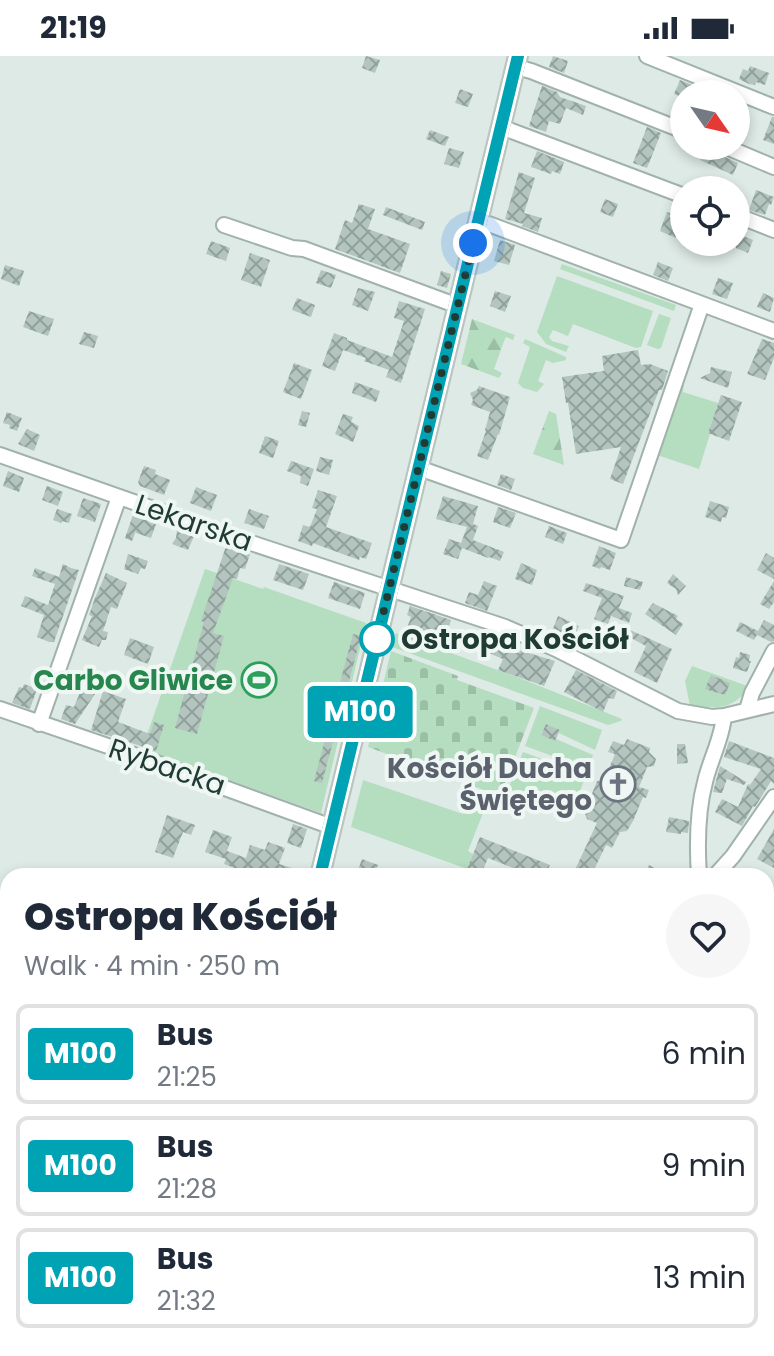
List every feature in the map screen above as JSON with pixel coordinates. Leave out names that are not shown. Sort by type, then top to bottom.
[{"type":"main road","points":[[322,868],[517,61]]},
{"type":"street","points":[[647,56],[774,107]]},
{"type":"street","points":[[517,61],[531,71],[670,126]]},
{"type":"street","points":[[501,127],[670,191]]},
{"type":"street","points":[[750,157],[774,167]]},
{"type":"street","points":[[478,220],[774,331]]},
{"type":"street","points":[[750,221],[774,230]]},
{"type":"street","points":[[224,225],[292,248],[304,249],[458,306]]},
{"type":"street","points":[[419,468],[621,540],[702,304]]},
{"type":"street","name":"Lekarska","points":[[0,455],[461,612],[539,642],[678,711],[724,716]]},
{"type":"street","points":[[39,724],[119,497]]},
{"type":"street","points":[[747,710],[752,693],[774,651]]},
{"type":"street","points":[[699,868],[698,839],[704,786],[724,716],[774,704]]},
{"type":"street","name":"Rybacka","points":[[0,709],[332,827]]},
{"type":"street","points":[[722,868],[742,845],[774,797]]},
{"type":"green space","points":[[562,264],[676,305],[674,311],[560,269]]},
{"type":"green space","points":[[557,276],[653,311],[641,347],[636,348],[573,324],[568,336],[553,330],[549,337],[552,341],[569,346],[566,352],[546,344],[537,332]]},
{"type":"green space","points":[[659,314],[671,318],[658,349],[647,345]]},
{"type":"green space","points":[[472,319],[515,335],[513,340],[506,337],[504,341],[494,369],[502,373],[499,378],[461,364]]},
{"type":"green space","points":[[525,339],[566,357],[566,360],[553,363],[546,360],[538,381],[544,384],[537,392],[518,383],[530,347],[523,343]]},
{"type":"green space","points":[[681,383],[684,384],[683,392],[718,403],[699,469],[654,454]]},
{"type":"green space","points":[[549,411],[556,414],[564,465],[533,454]]},
{"type":"green space","name":"Carbo Gliwice","points":[[205,569],[366,623],[321,813],[142,749]]},
{"type":"green space","points":[[396,633],[622,719],[608,725],[392,647]]},
{"type":"green space","points":[[391,651],[458,676],[457,680],[534,708],[500,796],[368,747]]},
{"type":"green space","points":[[692,666],[750,687],[730,704],[690,706],[685,681]]},
{"type":"green space","points":[[540,706],[602,730],[595,750],[546,724],[541,734],[593,755],[588,769],[525,746]]},
{"type":"green space","points":[[523,752],[586,775],[574,807],[508,789]]},
{"type":"green space","points":[[363,780],[463,814],[469,802],[485,808],[468,851],[473,854],[467,868],[351,827]]},
{"type":"building","points":[[366,56],[380,60],[375,73],[362,68]]},
{"type":"building","points":[[553,56],[568,61],[564,73],[549,67]]},
{"type":"building","points":[[750,66],[769,73],[765,85],[756,82],[755,85],[750,84],[750,80],[739,79],[743,69],[748,71]]},
{"type":"building","points":[[542,86],[557,92],[560,97],[586,106],[583,115],[566,108],[560,124],[549,121],[546,132],[529,126]]},
{"type":"building","points":[[460,89],[473,94],[468,107],[455,103]]},
{"type":"building","points":[[774,117],[774,144],[763,140]]},
{"type":"building","points":[[647,127],[661,133],[647,168],[633,163]]},
{"type":"building","points":[[430,130],[449,137],[445,146],[426,139]]},
{"type":"building","points":[[449,148],[464,152],[459,168],[444,164]]},
{"type":"building","points":[[537,151],[564,162],[560,174],[531,167]]},
{"type":"building","points":[[700,160],[731,160],[738,163],[733,175]]},
{"type":"building","points":[[519,172],[535,178],[524,213],[542,218],[538,232],[505,219]]},
{"type":"building","points":[[756,190],[774,197],[765,215],[750,210]]},
{"type":"building","points":[[605,199],[618,204],[613,217],[600,212]]},
{"type":"building","points":[[359,204],[375,209],[368,229],[410,244],[400,273],[335,249],[345,220],[352,223]]},
{"type":"building","points":[[386,207],[425,222],[422,230],[383,215]]},
{"type":"building","points":[[667,212],[670,213],[670,235],[660,231]]},
{"type":"building","points":[[500,240],[515,245],[509,265],[494,261]]},
{"type":"building","points":[[211,241],[230,248],[226,261],[206,254]]},
{"type":"building","points":[[250,253],[270,260],[261,287],[241,280]]},
{"type":"building","points":[[658,262],[673,268],[668,281],[653,275]]},
{"type":"building","points":[[5,265],[24,271],[19,286],[1,279]]},
{"type":"building","points":[[321,270],[336,275],[331,288],[316,283]]},
{"type":"building","points":[[441,271],[451,274],[447,288],[437,285]]},
{"type":"building","points":[[718,278],[733,283],[727,299],[712,294]]},
{"type":"building","points":[[358,288],[375,292],[368,311],[352,305]]},
{"type":"building","points":[[495,291],[511,296],[505,312],[490,306]]},
{"type":"building","points":[[763,293],[774,298],[770,312],[757,307]]},
{"type":"building","points":[[297,298],[315,305],[311,317],[292,310]]},
{"type":"building","points":[[399,301],[425,309],[401,383],[386,377],[389,370],[343,350],[335,371],[322,366],[334,333],[392,357],[404,321],[394,318]]},
{"type":"building","points":[[29,311],[54,319],[48,336],[23,327]]},
{"type":"building","points":[[84,332],[98,336],[94,348],[79,344]]},
{"type":"building","points":[[762,339],[774,343],[774,358],[765,380],[747,374]]},
{"type":"building","points":[[638,350],[641,365],[650,364],[668,371],[623,484],[610,479],[621,447],[576,454],[562,377],[604,371],[602,356]]},
{"type":"building","points":[[294,363],[312,370],[301,399],[283,392]]},
{"type":"building","points":[[711,367],[732,372],[728,388],[700,378],[710,373]]},
{"type":"building","points":[[355,382],[380,391],[376,402],[352,393]]},
{"type":"building","points":[[479,386],[510,397],[488,460],[477,456],[490,412],[471,405],[473,400],[470,393]]},
{"type":"building","points":[[721,395],[742,402],[729,441],[708,433]]},
{"type":"building","points":[[302,411],[310,413],[306,427],[298,425]]},
{"type":"building","points":[[7,412],[22,418],[17,431],[3,423]]},
{"type":"building","points":[[343,414],[353,417],[351,422],[359,426],[353,442],[335,434]]},
{"type":"building","points":[[27,429],[40,435],[34,451],[18,444]]},
{"type":"building","points":[[265,436],[279,441],[273,458],[259,453]]},
{"type":"building","points":[[320,457],[333,460],[329,475],[316,471]]},
{"type":"building","points":[[291,461],[314,469],[308,486],[300,483],[301,476],[287,471]]},
{"type":"building","points":[[144,466],[170,480],[164,495],[140,486],[138,482]]},
{"type":"building","points":[[8,471],[24,478],[19,492],[3,486]]},
{"type":"building","points":[[501,474],[515,479],[511,490],[497,485]]},
{"type":"building","points":[[47,486],[63,492],[58,506],[42,500]]},
{"type":"building","points":[[196,487],[217,495],[211,511],[190,503]]},
{"type":"building","points":[[318,490],[337,496],[326,527],[372,543],[366,559],[360,557],[359,560],[313,543],[312,546],[298,541],[303,525],[310,527],[317,509],[312,508]]},
{"type":"building","points":[[443,496],[478,506],[473,524],[478,526],[473,540],[504,552],[500,561],[462,548],[458,559],[443,554],[449,539],[461,543],[467,527],[436,519]]},
{"type":"building","points":[[83,498],[101,504],[95,522],[77,516]]},
{"type":"building","points":[[710,501],[729,507],[726,518],[722,517],[721,522],[705,517]]},
{"type":"building","points":[[498,507],[516,513],[510,528],[493,522]]},
{"type":"building","points":[[57,509],[72,514],[69,523],[53,520]]},
{"type":"building","points":[[249,509],[269,516],[264,529],[244,523]]},
{"type":"building","points":[[133,515],[156,524],[151,538],[136,531],[132,541],[125,538]]},
{"type":"building","points":[[549,526],[567,533],[563,544],[545,537]]},
{"type":"building","points":[[177,530],[194,536],[188,550],[172,544]]},
{"type":"building","points":[[226,546],[250,554],[245,569],[240,568],[237,579],[233,578],[213,633],[224,636],[197,734],[175,728],[204,622],[201,621]]},
{"type":"building","points":[[599,546],[616,553],[610,570],[592,566]]},
{"type":"building","points":[[766,553],[774,558],[774,579],[757,570]]},
{"type":"building","points":[[128,554],[148,561],[145,569],[141,568],[138,574],[124,569]]},
{"type":"building","points":[[521,563],[537,570],[532,585],[515,579]]},
{"type":"building","points":[[63,564],[79,570],[54,642],[49,642],[37,637],[44,615],[21,606],[25,596],[48,605],[55,584],[32,576],[35,568],[59,577]]},
{"type":"building","points":[[279,564],[309,574],[303,590],[273,580]]},
{"type":"building","points":[[106,573],[127,583],[117,609],[111,607],[103,631],[108,632],[106,640],[102,640],[99,647],[82,640]]},
{"type":"building","points":[[673,574],[686,586],[678,595],[676,589],[667,583]]},
{"type":"building","points":[[626,577],[643,582],[640,590],[624,586]]},
{"type":"building","points":[[484,581],[497,586],[487,611],[465,603],[469,592],[478,595]]},
{"type":"building","points":[[774,581],[774,602],[769,609],[760,604]]},
{"type":"building","points":[[334,582],[365,593],[360,609],[328,598]]},
{"type":"building","points":[[586,583],[624,596],[619,608],[632,613],[629,623],[611,616],[608,624],[594,619],[602,598],[583,591]]},
{"type":"building","points":[[653,603],[678,616],[676,619],[683,624],[676,635],[645,614]]},
{"type":"building","points":[[410,606],[451,620],[446,637],[431,632],[426,644],[404,636],[411,617],[407,615]]},
{"type":"building","points":[[558,616],[579,626],[573,638],[552,631]]},
{"type":"building","points":[[764,620],[774,625],[774,641],[757,635],[754,640],[736,631],[740,622],[758,631]]},
{"type":"building","points":[[628,629],[672,649],[657,683],[634,672],[646,646],[625,635]]},
{"type":"building","points":[[492,633],[504,638],[502,645],[555,661],[544,686],[498,670],[503,659],[484,651]]},
{"type":"building","points":[[353,634],[361,636],[322,783],[314,781]]},
{"type":"building","points":[[130,638],[154,647],[148,664],[124,655]]},
{"type":"building","points":[[740,652],[750,655],[747,672],[733,668]]},
{"type":"building","points":[[576,670],[617,691],[614,699],[609,698],[603,712],[564,692]]},
{"type":"building","points":[[711,675],[730,683],[725,695],[705,689]]},
{"type":"building","points":[[24,684],[37,689],[30,709],[12,703],[19,687],[23,688]]},
{"type":"building","points":[[81,690],[95,694],[75,724],[61,719],[66,705],[74,707]]},
{"type":"building","points":[[103,691],[126,699],[118,722],[150,734],[154,722],[164,725],[156,751],[91,730]]},
{"type":"building","points":[[546,724],[560,730],[555,741],[541,735]]},
{"type":"building","name":"Kościół Ducha Świętego","points":[[627,739],[650,748],[649,752],[656,759],[654,766],[647,767],[639,787],[649,790],[646,798],[643,797],[627,831],[620,832],[612,848],[606,845],[595,868],[576,868],[597,823],[587,819],[582,806],[588,804],[602,774],[606,776],[615,754],[608,752],[613,741],[624,745]]},
{"type":"building","points":[[729,741],[774,758],[774,784],[771,781],[742,826],[715,812],[722,799],[738,807],[748,784],[761,769],[724,757]]},
{"type":"building","points":[[677,744],[685,744],[688,763],[677,764]]},
{"type":"building","points":[[720,766],[746,782],[744,785],[727,779],[722,793],[713,792]]},
{"type":"building","points":[[167,815],[195,825],[191,835],[183,832],[173,858],[155,852]]},
{"type":"building","points":[[669,817],[689,821],[688,833],[666,832]]},
{"type":"building","points":[[293,824],[307,829],[301,848],[287,843]]},
{"type":"building","points":[[774,829],[774,868],[757,859]]},
{"type":"building","points":[[213,830],[232,837],[227,851],[246,858],[250,845],[265,850],[268,842],[285,848],[279,864],[292,868],[235,868],[224,864],[226,859],[205,852]]},
{"type":"building","points":[[480,837],[550,865],[549,868],[513,868],[488,858],[484,868],[467,868]]},
{"type":"building","points":[[362,859],[378,865],[377,868],[359,868]]},
{"type":"bus line","name":"M100","points":[[322,868],[518,56]]},
{"type":"place","name":"Ostropa Kościół","points":[[377,639]]},
{"type":"place","name":"Carbo Gliwice","points":[[259,680]]},
{"type":"place","name":"Kościół Ducha Świętego","points":[[618,784]]},
{"type":"route","points":[[377,639],[473,243]]}]
